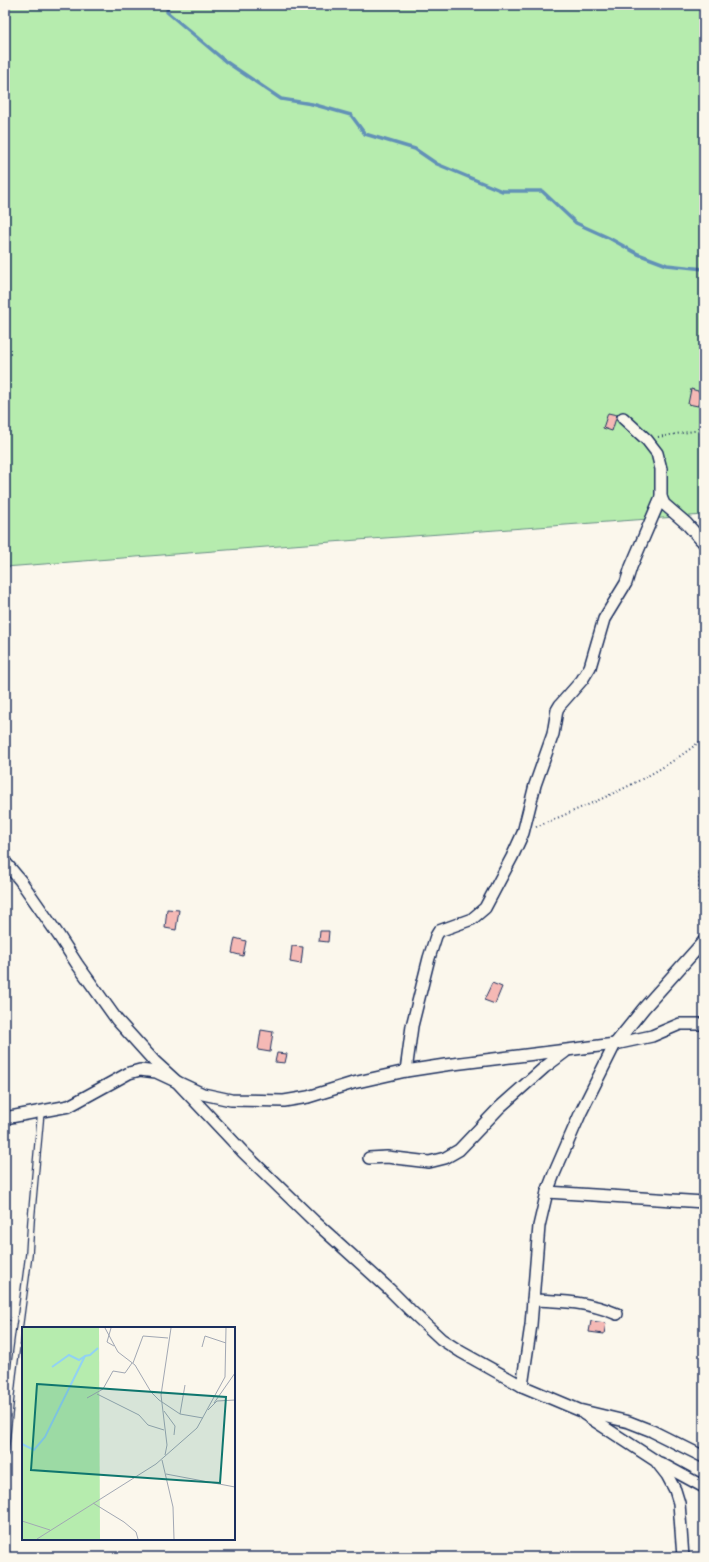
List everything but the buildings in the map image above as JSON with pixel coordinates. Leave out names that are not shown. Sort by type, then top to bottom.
[{"type":"street","points":[[623,418],[647,440],[657,453],[660,462],[661,497],[664,504],[686,523],[704,543]]},
{"type":"street","points":[[406,1071],[412,1026],[436,936],[439,931],[472,919],[485,908],[512,857],[523,833],[535,785],[553,734],[557,710],[582,680],[590,667],[604,619],[626,583],[631,567],[661,497]]},
{"type":"street","points":[[5,862],[20,880],[117,1020],[243,1152],[314,1221],[389,1289],[441,1339],[461,1352],[522,1386],[579,1410],[629,1422],[652,1431],[704,1457]]},
{"type":"street","points":[[522,1386],[533,1300],[540,1226],[547,1192],[581,1112],[615,1044],[644,1008],[704,941]]},
{"type":"street","points":[[5,1118],[68,1106],[134,1071],[145,1070],[156,1072],[203,1094],[231,1100],[284,1101],[308,1097],[371,1078],[406,1071],[615,1044],[652,1036],[680,1024],[704,1024]]},
{"type":"street","points":[[369,1158],[387,1157],[429,1162],[444,1158],[458,1150],[500,1107],[545,1066],[567,1051]]},
{"type":"street","points":[[547,1192],[704,1202]]},
{"type":"street","points":[[533,1300],[588,1304],[601,1307],[617,1314]]},
{"type":"street","points":[[579,1410],[656,1461],[704,1487]]},
{"type":"street","points":[[656,1461],[668,1475],[679,1502],[683,1557]]},
{"type":"lane","points":[[5,1453],[13,1375],[29,1254],[41,1112]]},
{"type":"path","points":[[647,440],[694,431],[704,431]]},
{"type":"path","points":[[523,833],[608,796],[671,762],[704,738]]},
{"type":"path","points":[[704,842],[698,882],[704,938]]},
{"type":"green space","points":[[5,5],[704,5],[704,515],[5,567]]},
{"type":"waterway","points":[[168,5],[167,12],[225,61],[281,99],[312,104],[351,115],[365,134],[415,149],[437,164],[502,191],[542,191],[576,223],[609,238],[638,254],[667,265],[704,269]]}]
